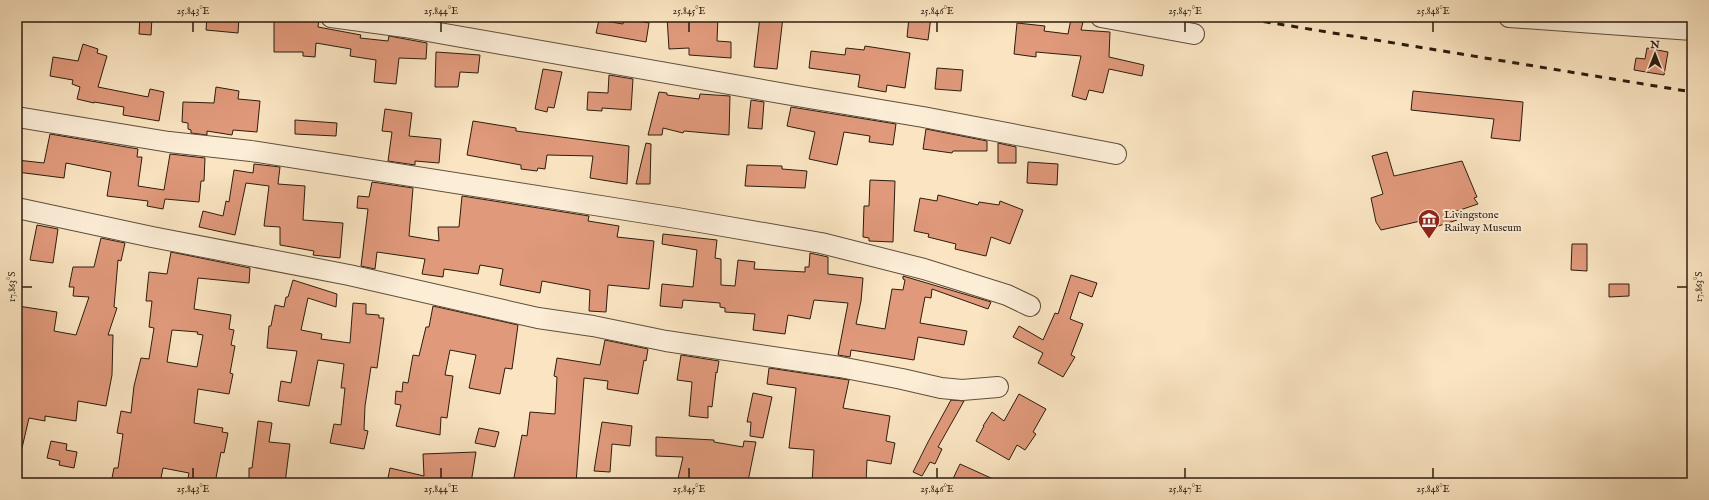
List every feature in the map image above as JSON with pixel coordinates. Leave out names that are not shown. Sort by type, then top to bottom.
[{"type":"street","points":[[331,17],[405,27],[924,117],[1116,154]]},
{"type":"street","points":[[1101,17],[1194,34]]},
{"type":"street","points":[[1509,17],[1692,30]]},
{"type":"street","points":[[17,117],[169,142],[259,152],[677,218],[821,243],[924,269],[1007,296],[1030,306]]},
{"type":"street","points":[[17,208],[152,237],[349,275],[538,318],[593,326],[666,341],[840,367],[941,388],[962,390],[998,387]]},
{"type":"building","points":[[140,17],[152,17],[151,35],[139,34]]},
{"type":"building","points":[[207,17],[239,17],[238,33],[206,30]]},
{"type":"building","points":[[274,17],[319,18],[318,27],[361,35],[360,38],[388,41],[389,36],[427,43],[426,59],[399,58],[396,84],[374,82],[376,60],[350,56],[351,49],[316,43],[315,57],[303,56],[303,52],[274,52]]},
{"type":"building","points":[[667,17],[718,17],[717,41],[731,42],[731,58],[689,55],[689,48],[669,49]]},
{"type":"building","points":[[760,17],[783,17],[777,69],[754,67]]},
{"type":"building","points":[[909,17],[931,17],[928,40],[907,37]]},
{"type":"building","points":[[624,18],[649,23],[646,42],[596,33],[599,20],[623,24]]},
{"type":"building","points":[[1071,19],[1083,22],[1081,30],[1110,32],[1109,57],[1144,65],[1142,76],[1109,69],[1103,93],[1089,90],[1086,100],[1072,96],[1081,56],[1036,52],[1036,57],[1014,54],[1017,23],[1045,26],[1044,31],[1068,34]]},
{"type":"building","points":[[83,44],[98,49],[97,53],[107,56],[98,87],[148,97],[150,89],[164,92],[159,121],[123,115],[124,107],[77,99],[80,87],[72,84],[73,80],[50,76],[53,57],[78,61]]},
{"type":"building","points":[[865,46],[910,53],[905,88],[887,85],[886,92],[858,87],[860,75],[809,68],[811,51],[845,55],[846,48],[864,50]]},
{"type":"building","points":[[1647,48],[1668,52],[1664,75],[1634,70],[1636,58],[1645,59]]},
{"type":"building","points":[[436,52],[480,55],[478,73],[460,72],[458,87],[435,87]]},
{"type":"building","points":[[937,68],[963,70],[961,91],[935,89]]},
{"type":"building","points":[[543,69],[562,72],[554,108],[548,107],[547,112],[535,109]]},
{"type":"building","points":[[609,75],[633,79],[631,110],[602,108],[602,111],[587,110],[588,92],[608,93]]},
{"type":"building","points":[[216,87],[239,91],[238,99],[260,101],[257,132],[233,130],[232,135],[207,131],[207,135],[191,133],[191,130],[188,129],[188,123],[182,122],[183,102],[214,103]]},
{"type":"building","points":[[1413,91],[1523,102],[1520,141],[1491,138],[1494,119],[1411,110]]},
{"type":"building","points":[[659,92],[667,93],[667,95],[699,99],[700,94],[730,96],[729,135],[684,131],[683,133],[663,128],[662,135],[648,135]]},
{"type":"building","points":[[751,100],[764,102],[762,129],[748,128]]},
{"type":"building","points":[[791,107],[896,124],[893,145],[869,142],[870,136],[844,132],[837,165],[809,159],[815,132],[787,126]]},
{"type":"building","points":[[385,109],[412,113],[409,136],[441,139],[439,163],[415,161],[415,165],[388,161],[392,132],[382,131]]},
{"type":"building","points":[[295,120],[337,123],[336,136],[295,134]]},
{"type":"building","points":[[473,121],[516,128],[516,131],[629,146],[627,184],[590,178],[593,156],[547,155],[545,169],[538,168],[537,171],[521,169],[521,165],[467,155]]},
{"type":"building","points":[[926,129],[987,141],[987,151],[953,151],[952,153],[923,149]]},
{"type":"building","points":[[50,134],[138,149],[137,157],[142,157],[138,186],[164,190],[170,154],[205,158],[204,181],[201,181],[199,202],[165,199],[163,209],[147,206],[148,201],[107,196],[111,172],[66,163],[64,178],[17,172],[17,160],[44,163]]},
{"type":"building","points":[[646,143],[651,144],[650,184],[636,184]]},
{"type":"building","points":[[998,143],[1016,147],[1016,163],[998,163]]},
{"type":"building","points":[[1387,152],[1394,176],[1462,161],[1477,197],[1474,198],[1478,204],[1454,212],[1457,220],[1429,229],[1425,220],[1381,230],[1376,222],[1371,198],[1383,194],[1372,156]]},
{"type":"building","points":[[1028,162],[1058,164],[1057,185],[1027,183]]},
{"type":"building","points":[[254,164],[280,167],[278,184],[305,186],[303,220],[343,223],[340,258],[313,255],[314,251],[280,245],[280,227],[264,226],[269,186],[246,183],[235,235],[199,227],[203,211],[223,216],[226,201],[229,202],[234,170],[253,173]]},
{"type":"building","points":[[747,165],[782,166],[782,169],[807,171],[805,188],[745,186]]},
{"type":"building","points":[[870,180],[895,181],[893,242],[869,241],[869,238],[863,237],[864,206],[869,206]]},
{"type":"building","points":[[372,182],[413,188],[409,236],[439,241],[438,227],[459,227],[462,196],[589,216],[588,221],[619,226],[617,237],[654,241],[649,289],[608,285],[606,312],[589,311],[590,290],[542,281],[540,293],[500,285],[503,269],[480,265],[478,274],[444,269],[443,277],[422,274],[425,259],[377,252],[375,269],[361,266],[368,209],[357,208],[358,196],[369,197]]},
{"type":"building","points":[[938,195],[978,205],[979,202],[999,205],[1000,201],[1023,210],[1010,244],[991,237],[986,256],[955,249],[956,244],[928,237],[929,234],[914,231],[920,198],[937,201]]},
{"type":"building","points":[[37,225],[58,229],[53,263],[30,260]]},
{"type":"building","points":[[663,234],[717,240],[715,258],[721,259],[721,285],[735,286],[738,260],[755,262],[754,269],[805,272],[805,267],[809,267],[810,253],[828,257],[828,274],[863,278],[861,301],[856,324],[885,329],[892,289],[903,290],[905,280],[903,279],[903,276],[991,302],[988,309],[932,289],[931,298],[925,297],[920,323],[967,331],[964,345],[918,337],[914,360],[851,350],[850,357],[838,355],[848,303],[814,300],[810,319],[788,315],[785,334],[753,330],[755,314],[725,312],[725,308],[720,307],[720,303],[683,300],[682,308],[660,306],[662,284],[693,287],[697,250],[662,244]]},
{"type":"building","points":[[101,238],[125,243],[121,261],[118,260],[114,307],[117,308],[108,335],[113,335],[112,375],[106,406],[78,401],[76,421],[45,416],[45,421],[29,418],[22,448],[17,448],[18,306],[57,312],[54,331],[76,335],[89,297],[73,296],[74,287],[69,287],[73,267],[94,267]]},
{"type":"building","points":[[1572,244],[1587,244],[1587,271],[1571,270]]},
{"type":"building","points":[[171,252],[250,268],[249,283],[198,278],[194,309],[231,315],[229,329],[234,330],[231,345],[235,346],[230,373],[233,374],[229,394],[198,389],[194,423],[223,428],[222,432],[228,433],[224,453],[221,452],[215,483],[187,483],[189,473],[163,468],[160,483],[111,483],[114,468],[118,468],[123,434],[117,433],[121,411],[131,413],[134,386],[141,358],[149,359],[154,328],[149,327],[152,301],[146,301],[149,272],[167,274]],"holes":[[[172,330],[198,332],[197,334],[203,335],[197,367],[167,362]]]},
{"type":"building","points":[[1071,275],[1097,283],[1092,297],[1079,292],[1070,319],[1083,324],[1071,355],[1075,357],[1063,377],[1038,363],[1043,353],[1013,337],[1019,326],[1043,340],[1055,313],[1058,314]]},
{"type":"building","points":[[293,280],[337,294],[336,307],[308,298],[301,330],[322,334],[321,339],[350,343],[353,303],[366,304],[366,314],[379,315],[379,318],[384,318],[377,368],[371,367],[365,406],[364,430],[368,431],[364,449],[330,443],[334,424],[341,425],[345,388],[341,388],[344,364],[318,360],[309,406],[278,401],[281,381],[291,383],[297,351],[267,348],[269,326],[271,326],[275,305],[284,307],[286,297],[288,297]]},
{"type":"building","points":[[1609,284],[1629,284],[1629,296],[1609,297]]},
{"type":"building","points":[[433,306],[518,325],[512,369],[505,368],[500,394],[469,388],[476,355],[450,350],[445,375],[453,376],[447,418],[441,417],[440,435],[396,426],[401,405],[395,404],[396,391],[402,392],[403,382],[408,383],[413,355],[419,356],[426,327],[429,327]]},
{"type":"building","points":[[605,340],[648,349],[646,361],[644,360],[638,394],[607,389],[608,381],[584,378],[576,483],[513,483],[522,435],[527,436],[530,412],[555,414],[557,377],[554,376],[557,358],[600,365]]},
{"type":"building","points":[[681,355],[719,361],[717,373],[716,372],[712,407],[708,406],[708,418],[689,416],[692,382],[677,380]]},
{"type":"building","points":[[769,368],[849,380],[843,408],[890,416],[886,441],[895,443],[891,464],[867,460],[866,483],[812,483],[814,450],[789,448],[796,388],[767,384]]},
{"type":"building","points":[[753,393],[772,397],[763,438],[750,436],[751,422],[747,422]]},
{"type":"building","points":[[1019,394],[1046,409],[1033,432],[1036,434],[1025,450],[1017,445],[1009,460],[976,441],[992,412],[1004,421]]},
{"type":"building","points":[[951,400],[964,401],[938,447],[942,449],[935,464],[930,462],[922,476],[913,472],[928,442]]},
{"type":"building","points":[[258,421],[272,423],[269,442],[290,444],[285,483],[249,483],[249,468],[252,468]]},
{"type":"building","points":[[602,422],[632,426],[630,446],[612,444],[610,472],[594,471]]},
{"type":"building","points":[[479,428],[499,432],[495,447],[475,443]]},
{"type":"building","points":[[656,437],[714,440],[714,442],[743,447],[744,441],[756,442],[748,481],[738,479],[738,483],[677,483],[683,457],[656,456]]},
{"type":"building","points":[[51,441],[67,444],[66,450],[77,452],[74,468],[59,465],[60,461],[47,458]]},
{"type":"building","points":[[476,452],[471,483],[387,483],[390,468],[424,476],[423,454]]},
{"type":"building","points":[[960,464],[1002,483],[951,483]]},
{"type":"railway","points":[[1236,17],[1692,92]]},
{"type":"place","name":"Livingstone Railway Museum","points":[[1429,240]]}]
